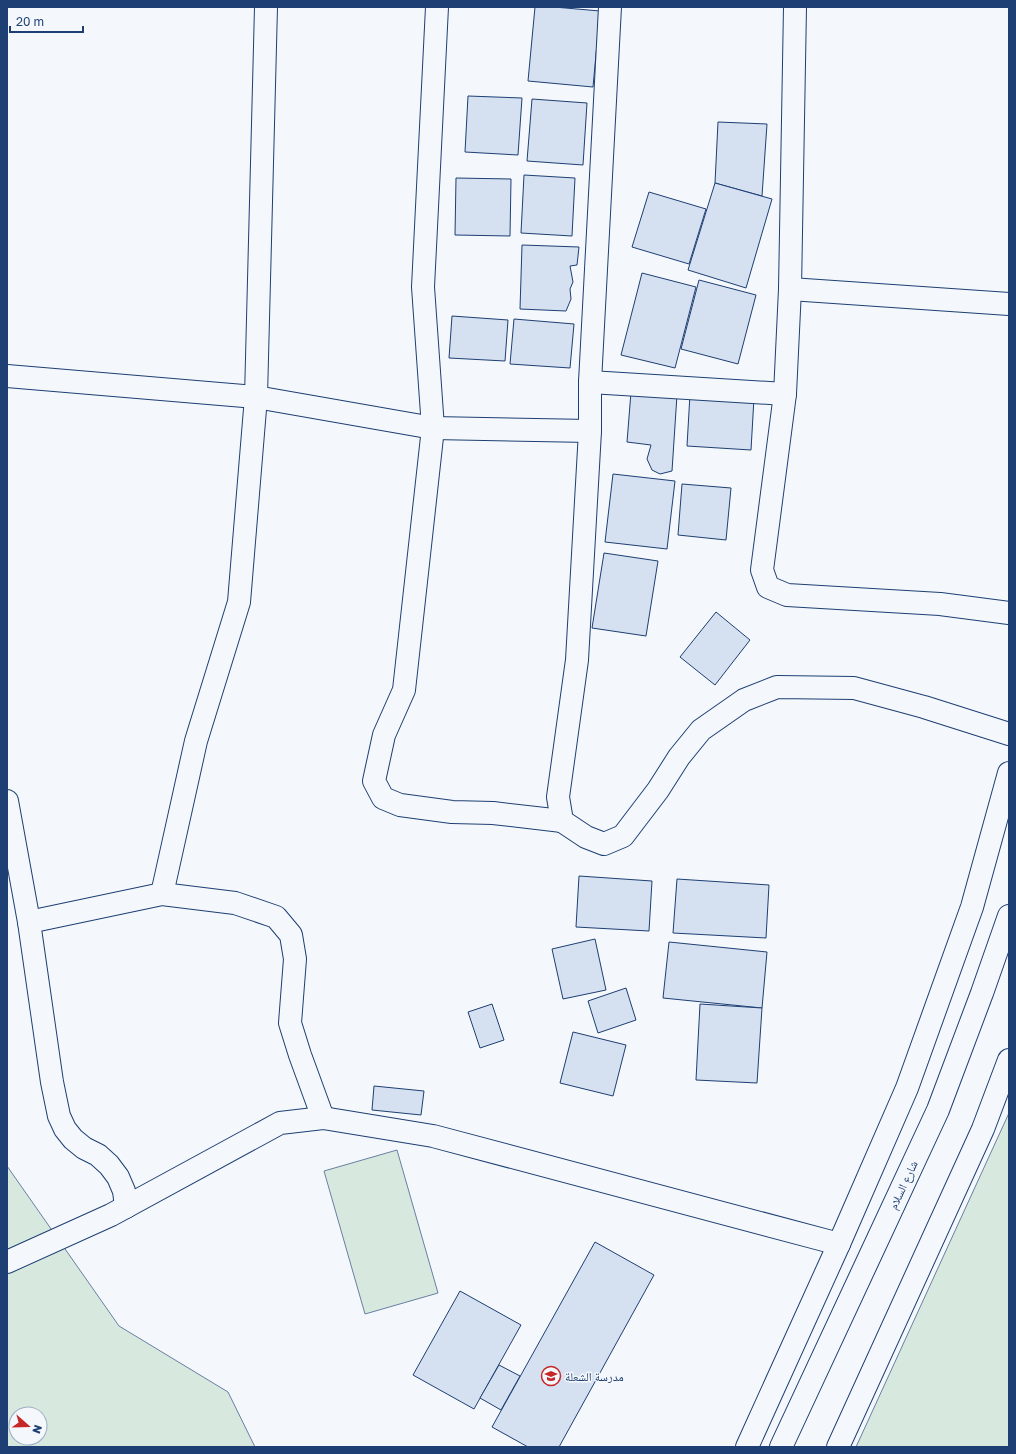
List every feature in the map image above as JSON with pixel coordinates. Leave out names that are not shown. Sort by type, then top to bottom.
[{"type":"main road","points":[[162,894],[196,741],[239,602],[256,397],[266,7]]},
{"type":"main road","points":[[437,7],[423,287],[433,428],[404,690],[384,735],[374,781],[383,798],[400,805],[452,812],[493,813],[562,820],[586,837],[604,844],[623,836],[658,790],[679,757],[701,730],[744,700],[777,687],[854,688],[924,707],[1009,734]]},
{"type":"main road","points":[[562,820],[558,797],[577,660],[590,431],[590,382],[610,7]]},
{"type":"main road","points":[[795,7],[790,289],[785,394],[762,570],[768,587],[787,594],[940,604],[1009,613]]},
{"type":"main road","points":[[790,289],[1009,304]]},
{"type":"main road","points":[[7,376],[256,397],[433,428],[590,431]]},
{"type":"main road","points":[[590,382],[785,394]]},
{"type":"main road","points":[[747,1447],[839,1244],[907,1088],[972,907],[1009,773]]},
{"type":"main road","points":[[7,801],[29,922],[52,1082],[59,1116],[65,1129],[73,1139],[84,1148],[98,1155],[109,1165],[118,1177],[124,1191],[126,1207]]},
{"type":"main road","points":[[29,922],[162,894],[235,903],[276,917],[291,934],[295,959],[290,1023],[323,1118]]},
{"type":"main road","name":"شارع السلام","points":[[781,1447],[938,1110],[1009,916]]},
{"type":"main road","points":[[838,1447],[983,1129],[1009,1060]]},
{"type":"main road","points":[[7,1262],[111,1215],[280,1123],[323,1118],[433,1136],[839,1244]]},
{"type":"shaded area","points":[[1009,1113],[1009,1447],[856,1447]]},
{"type":"shaded area","points":[[397,1150],[438,1293],[365,1314],[324,1171]]},
{"type":"shaded area","points":[[7,1166],[119,1326],[228,1392],[255,1447],[7,1447]]},
{"type":"building","points":[[535,7],[600,11],[593,87],[528,81]]},
{"type":"building","points":[[468,96],[522,98],[518,155],[465,152]]},
{"type":"building","points":[[532,99],[587,103],[583,165],[527,161]]},
{"type":"building","points":[[718,122],[767,124],[762,196],[715,183]]},
{"type":"building","points":[[524,175],[575,178],[572,236],[521,233]]},
{"type":"building","points":[[456,178],[511,179],[510,236],[455,235]]},
{"type":"building","points":[[715,183],[772,199],[746,288],[688,270]]},
{"type":"building","points":[[649,192],[706,209],[689,264],[632,247]]},
{"type":"building","points":[[522,245],[579,247],[577,265],[570,266],[573,282],[570,289],[571,299],[566,311],[520,309]]},
{"type":"building","points":[[642,273],[696,287],[675,368],[621,355]]},
{"type":"building","points":[[699,280],[756,295],[738,364],[681,349]]},
{"type":"building","points":[[452,316],[508,320],[505,361],[449,358]]},
{"type":"building","points":[[514,319],[574,324],[570,368],[510,364]]},
{"type":"building","points":[[631,392],[677,395],[672,471],[660,474],[652,470],[647,459],[651,445],[627,442]]},
{"type":"building","points":[[690,394],[754,398],[751,450],[687,446]]},
{"type":"building","points":[[613,474],[675,481],[667,549],[605,542]]},
{"type":"building","points":[[682,484],[731,488],[726,540],[678,535]]},
{"type":"building","points":[[604,553],[658,561],[646,636],[592,628]]},
{"type":"building","points":[[716,612],[750,640],[715,685],[680,657]]},
{"type":"building","points":[[579,876],[652,881],[649,931],[576,927]]},
{"type":"building","points":[[677,879],[769,885],[766,938],[673,933]]},
{"type":"building","points":[[595,939],[606,990],[563,999],[552,949]]},
{"type":"building","points":[[669,942],[767,952],[762,1008],[663,998]]},
{"type":"building","points":[[626,988],[636,1020],[598,1033],[588,1001]]},
{"type":"building","points":[[492,1004],[504,1040],[480,1048],[468,1012]]},
{"type":"building","points":[[700,1004],[762,1008],[757,1083],[696,1080]]},
{"type":"building","points":[[573,1032],[626,1045],[613,1096],[560,1083]]},
{"type":"building","points":[[374,1086],[424,1091],[421,1115],[372,1110]]},
{"type":"building","points":[[595,1242],[654,1275],[559,1447],[528,1447],[492,1427]]},
{"type":"building","points":[[460,1291],[521,1325],[474,1409],[413,1375]]},
{"type":"building","points":[[499,1365],[520,1376],[501,1410],[480,1398]]},
{"type":"place","name":"مدرسة الشعلة","points":[[551,1376]]}]
